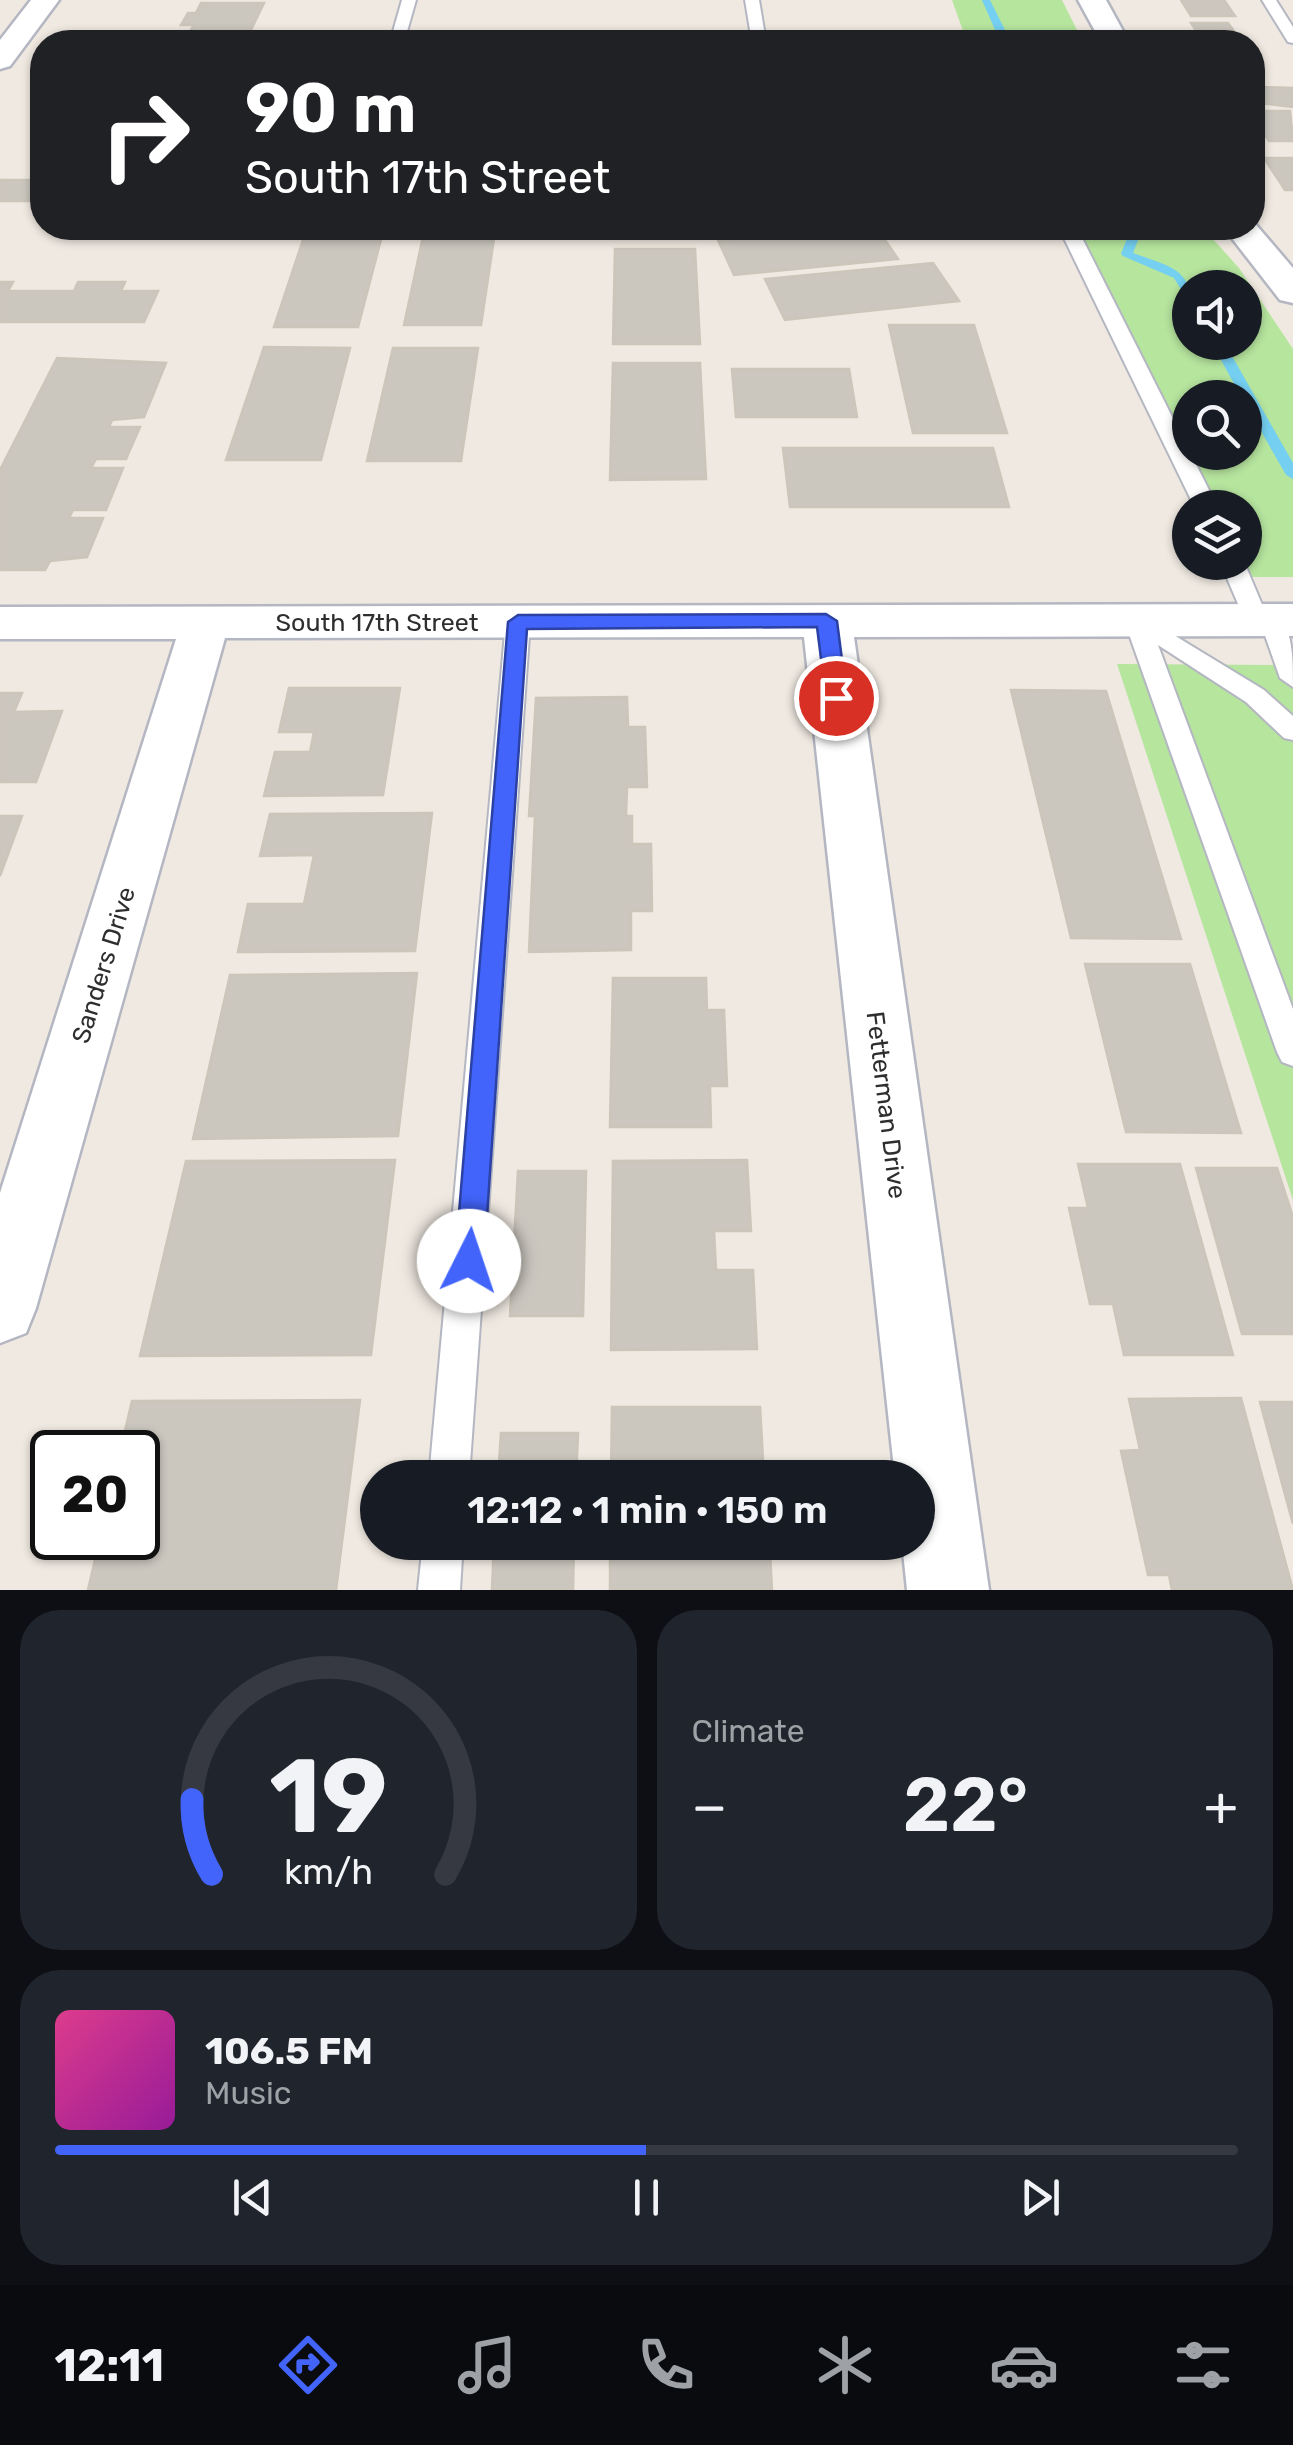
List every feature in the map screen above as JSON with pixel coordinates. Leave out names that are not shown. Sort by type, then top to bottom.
[{"type":"street","points":[[0,60],[45,0]]},
{"type":"street","points":[[1092,0],[1108,30]]},
{"type":"street","points":[[1252,240],[1293,292]]},
{"type":"street","name":"South 17th Street","points":[[0,623],[1274,620]]},
{"type":"street","name":"Fetterman Drive","points":[[826,621],[948,1590]]},
{"type":"street","name":"Sanders Drive","points":[[0,1308],[205,623]]},
{"type":"lane","points":[[400,30],[409,0]]},
{"type":"lane","points":[[752,0],[757,30]]},
{"type":"lane","points":[[1269,0],[1293,39]]},
{"type":"lane","points":[[1074,240],[1198,490]]},
{"type":"lane","points":[[1245,580],[1274,620],[1293,678]]},
{"type":"lane","points":[[1136,620],[1255,696],[1293,731]]},
{"type":"lane","points":[[1136,620],[1293,1052]]},
{"type":"lane","points":[[451,1460],[518,622]]},
{"type":"lane","points":[[439,1590],[442,1560]]},
{"type":"green space","points":[[952,0],[1062,0],[1077,30],[963,30]]},
{"type":"green space","points":[[1072,240],[1214,240],[1239,268],[1172,270],[1172,360],[1262,360],[1262,302],[1293,349],[1293,577],[1262,577],[1262,490],[1188,490],[1179,470],[1262,470],[1262,380],[1172,380],[1172,455]]},
{"type":"green space","points":[[1117,664],[1293,665],[1293,1200]]},
{"type":"building","points":[[1181,0],[1224,0],[1235,16],[1191,16]]},
{"type":"building","points":[[201,3],[264,3],[251,30],[191,30],[194,25],[181,25],[188,13],[196,13]]},
{"type":"building","points":[[1191,23],[1228,23],[1233,30],[1196,30]]},
{"type":"building","points":[[1265,87],[1293,88],[1293,107],[1265,104]]},
{"type":"building","points":[[1265,111],[1290,111],[1293,141],[1269,141],[1265,135]]},
{"type":"building","points":[[1265,158],[1293,158],[1293,190],[1285,190]]},
{"type":"building","points":[[0,180],[30,180],[30,201],[0,201]]},
{"type":"building","points":[[303,240],[381,240],[358,327],[274,327]]},
{"type":"building","points":[[422,240],[494,240],[481,325],[404,325]]},
{"type":"building","points":[[718,240],[885,240],[898,259],[734,275]]},
{"type":"building","points":[[615,249],[695,249],[700,344],[613,344]]},
{"type":"building","points":[[933,263],[959,301],[785,320],[765,279]]},
{"type":"building","points":[[0,282],[13,282],[8,291],[74,291],[78,282],[125,282],[121,291],[158,291],[144,322],[0,322]]},
{"type":"building","points":[[889,325],[974,325],[1007,433],[913,433]]},
{"type":"building","points":[[264,347],[350,348],[321,460],[226,460]]},
{"type":"building","points":[[393,348],[478,348],[461,461],[367,461]]},
{"type":"building","points":[[57,358],[166,363],[144,417],[112,420],[109,427],[140,427],[126,459],[96,459],[91,468],[123,468],[106,510],[73,510],[69,518],[103,518],[87,557],[50,561],[45,570],[0,570],[0,470]]},
{"type":"building","points":[[613,363],[700,363],[706,479],[610,480]]},
{"type":"building","points":[[732,369],[849,369],[857,417],[736,417]]},
{"type":"building","points":[[783,448],[993,448],[1009,507],[790,507]]},
{"type":"building","points":[[289,688],[400,688],[383,795],[264,796],[275,752],[310,752],[314,732],[279,732]]},
{"type":"building","points":[[1011,690],[1106,691],[1181,939],[1071,938]]},
{"type":"building","points":[[0,693],[22,693],[14,712],[62,711],[36,782],[0,782]]},
{"type":"building","points":[[627,697],[628,727],[645,727],[647,787],[627,787],[626,816],[632,816],[632,844],[651,844],[652,911],[631,911],[631,950],[529,952],[535,816],[529,816],[536,698]]},
{"type":"building","points":[[432,813],[415,951],[238,952],[248,904],[304,904],[314,855],[260,856],[270,814]]},
{"type":"building","points":[[0,816],[22,816],[0,876]]},
{"type":"building","points":[[1085,964],[1190,964],[1241,1133],[1126,1132]]},
{"type":"building","points":[[417,973],[398,1136],[193,1139],[230,975]]},
{"type":"building","points":[[613,978],[706,978],[707,1010],[724,1010],[727,1086],[710,1086],[711,1127],[610,1127]]},
{"type":"building","points":[[395,1160],[371,1355],[140,1356],[186,1161]]},
{"type":"building","points":[[747,1160],[751,1231],[714,1231],[716,1270],[753,1270],[757,1349],[611,1350],[613,1161]]},
{"type":"building","points":[[1078,1164],[1180,1164],[1233,1355],[1124,1355],[1113,1304],[1090,1304],[1069,1208],[1088,1208]]},
{"type":"building","points":[[1196,1168],[1277,1168],[1293,1217],[1293,1334],[1242,1334]]},
{"type":"building","points":[[518,1171],[586,1171],[583,1316],[510,1316]]},
{"type":"building","points":[[1241,1398],[1293,1590],[1172,1590],[1169,1575],[1148,1575],[1121,1451],[1140,1450],[1129,1399]]},
{"type":"building","points":[[360,1400],[336,1590],[88,1590],[95,1560],[160,1560],[160,1430],[125,1430],[132,1401]]},
{"type":"building","points":[[1260,1402],[1293,1402],[1293,1524]]},
{"type":"building","points":[[612,1407],[760,1407],[763,1460],[611,1460]]},
{"type":"building","points":[[501,1433],[578,1433],[577,1460],[499,1460]]},
{"type":"building","points":[[493,1560],[574,1560],[573,1590],[492,1590]]},
{"type":"building","points":[[610,1560],[770,1560],[772,1590],[610,1590]]},
{"type":"waterway","points":[[986,0],[1000,30]]},
{"type":"waterway","points":[[1132,240],[1127,254],[1172,273]]},
{"type":"waterway","points":[[1227,360],[1293,475]]},
{"type":"route","points":[[469,1261],[518,622],[826,621],[836,698]]}]
